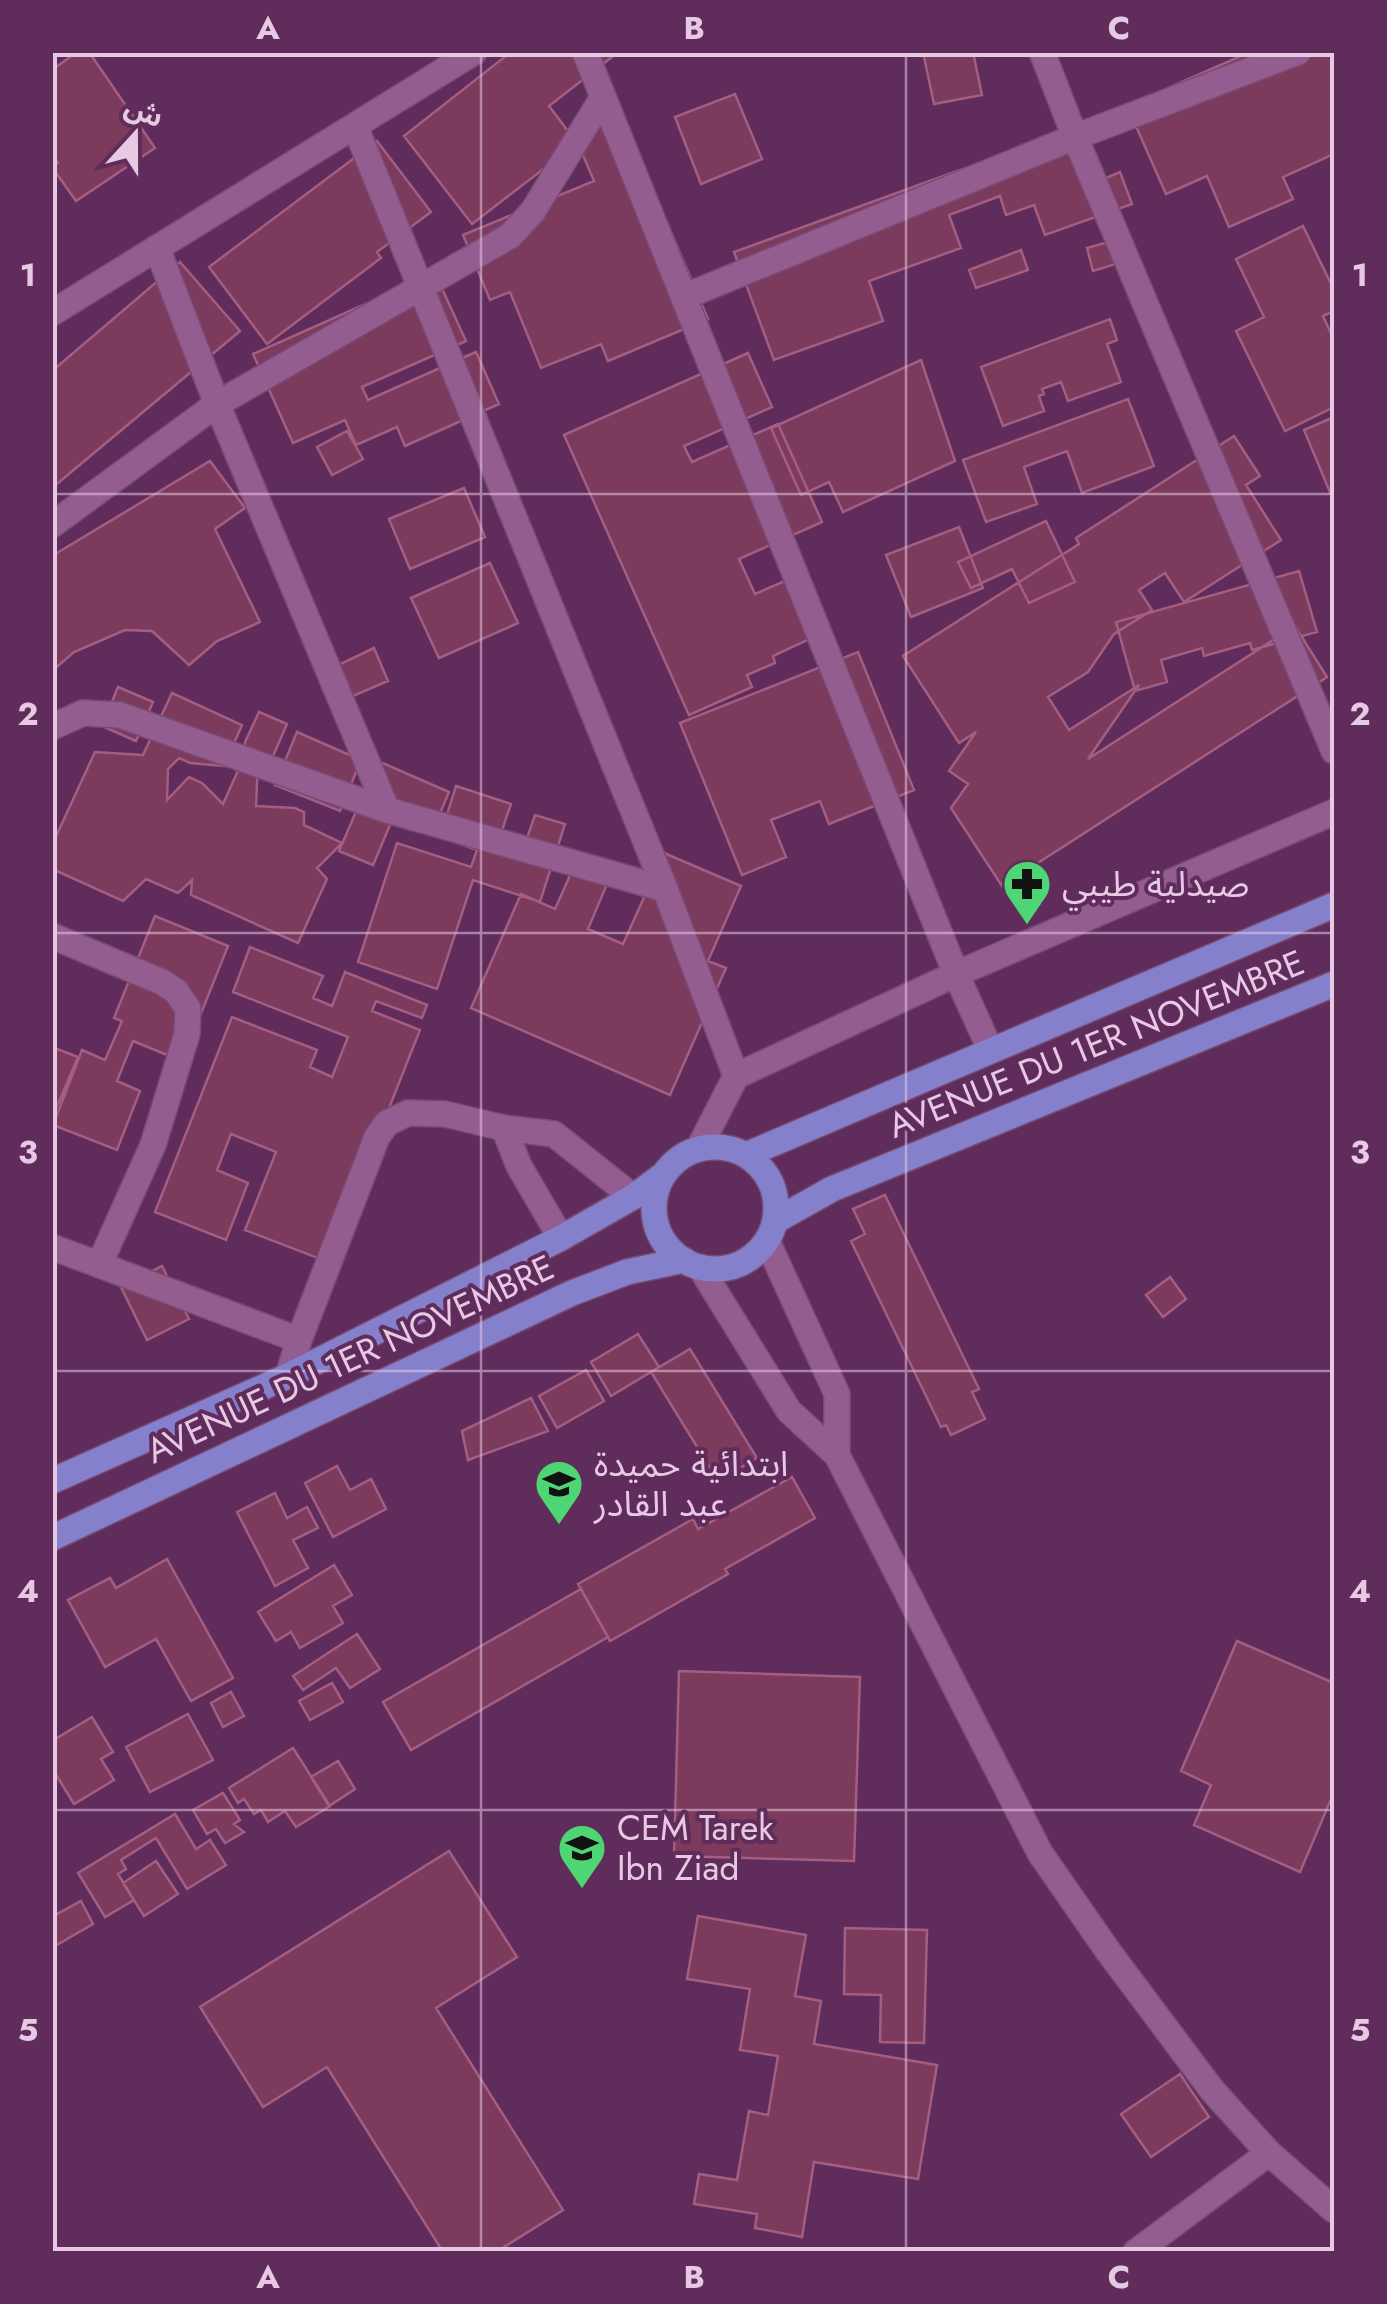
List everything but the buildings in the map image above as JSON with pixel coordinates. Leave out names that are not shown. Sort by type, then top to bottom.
[{"type":"main road","name":"AVENUE DU 1ER NOVEMBRE","points":[[746,1154],[1334,904]]},
{"type":"main road","name":"AVENUE DU 1ER NOVEMBRE","points":[[771,1231],[832,1189],[1334,984]]},
{"type":"main road","points":[[723,1146],[746,1154],[761,1166],[771,1182],[776,1200],[771,1231],[754,1255],[738,1264],[719,1269],[692,1264],[669,1248],[659,1232],[654,1214],[655,1194],[663,1175],[678,1159],[698,1148],[723,1146]]},
{"type":"main road","name":"AVENUE DU 1ER NOVEMBRE","points":[[52,1481],[288,1376],[560,1238],[633,1197],[663,1175]]},
{"type":"main road","name":"AVENUE DU 1ER NOVEMBRE","points":[[52,1538],[572,1293],[627,1272],[692,1264]]},
{"type":"street","points":[[52,313],[474,52]]},
{"type":"street","points":[[585,52],[956,974],[990,1049]]},
{"type":"street","points":[[1042,52],[1334,752]]},
{"type":"street","points":[[686,296],[1298,52]]},
{"type":"street","points":[[52,526],[217,404],[510,236],[533,211],[603,97]]},
{"type":"street","points":[[356,126],[665,889],[736,1076]]},
{"type":"street","points":[[157,248],[217,404],[387,810]]},
{"type":"street","points":[[52,727],[83,713],[120,715],[387,810],[665,889]]},
{"type":"street","points":[[698,1148],[736,1076],[956,974],[1334,812]]},
{"type":"street","points":[[52,936],[162,982],[176,992],[188,1010],[188,1034],[153,1144],[100,1263]]},
{"type":"street","points":[[288,1376],[377,1137],[387,1123],[408,1113],[444,1114],[504,1128],[554,1134],[633,1197]]},
{"type":"street","points":[[504,1128],[518,1166],[560,1238]]},
{"type":"street","points":[[771,1231],[837,1394],[837,1455]]},
{"type":"street","points":[[52,1247],[299,1340]]},
{"type":"street","points":[[692,1264],[789,1410],[837,1455],[1040,1853],[1212,2090],[1268,2153],[1334,2210]]},
{"type":"street","points":[[1136,2252],[1268,2153]]},
{"type":"place","name":"صيدلية طيبي","points":[[1027,926]]},
{"type":"place","name":"ابتدائية حميدة عبد القادر","points":[[559,1526]]},
{"type":"place","name":"CEM Tarek Ibn Ziad","points":[[582,1890]]}]
